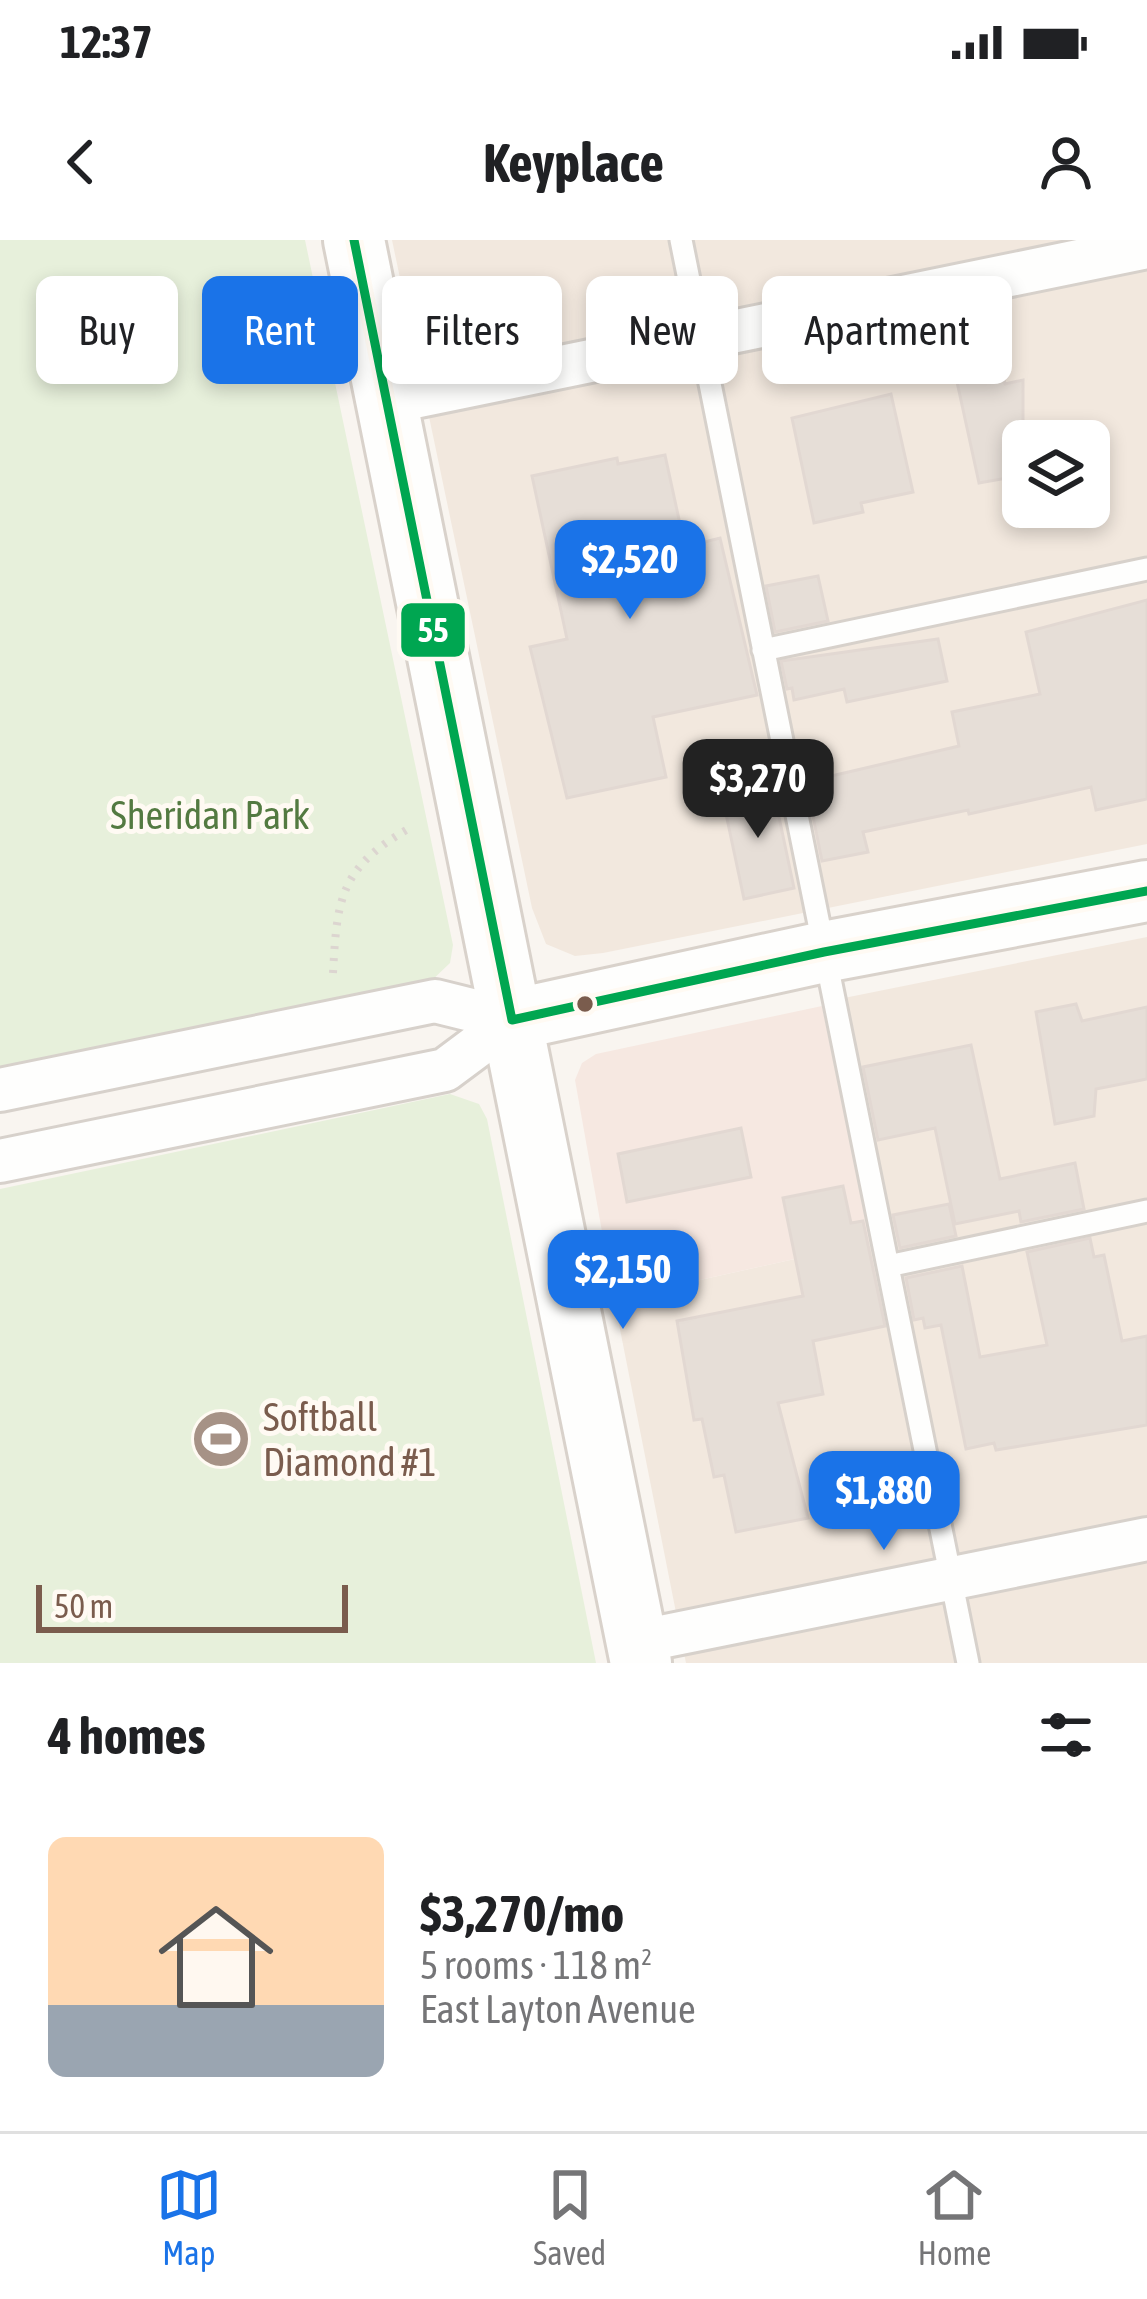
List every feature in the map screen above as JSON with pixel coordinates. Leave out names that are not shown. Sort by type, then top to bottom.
[{"type":"main road","points":[[354,240],[639,1653]]},
{"type":"main road","points":[[512,1020],[824,952],[1147,891]]},
{"type":"street","points":[[738,331],[1147,247]]},
{"type":"street","points":[[390,402],[586,362]]},
{"type":"street","points":[[0,1090],[435,1001],[512,1020]]},
{"type":"street","points":[[0,1161],[445,1070],[512,1020]]},
{"type":"street","points":[[639,1653],[951,1579],[1147,1539]]},
{"type":"lane","points":[[681,240],[688,276]]},
{"type":"lane","points":[[709,384],[968,1663]]},
{"type":"lane","points":[[764,650],[1147,569]]},
{"type":"lane","points":[[888,1266],[1147,1211]]},
{"type":"path","points":[[333,973],[336,914],[346,890],[367,853],[408,829]]},
{"type":"shaded area","points":[[392,240],[1147,240],[1147,844],[603,953],[575,956],[546,944],[532,908],[422,384],[562,384],[562,276],[400,276]]},
{"type":"shaded area","points":[[1147,937],[1147,1663],[686,1663],[614,1299],[894,1237],[844,998]]},
{"type":"shaded area","points":[[822,1006],[871,1242],[614,1299],[575,1080],[582,1063],[596,1054]]},
{"type":"green space","name":"Sheridan Park","points":[[0,240],[305,240],[313,276],[202,276],[202,384],[335,384],[453,945],[450,963],[427,985],[0,1071]]},
{"type":"green space","name":"Softball Diamond #1","points":[[450,1094],[479,1104],[487,1119],[596,1663],[0,1663],[0,1189]]},
{"type":"building","points":[[1023,380],[1023,420],[1002,420],[1002,479],[979,483],[957,384]]},
{"type":"building","points":[[891,394],[913,492],[861,503],[863,512],[814,523],[792,418]]},
{"type":"building","points":[[665,455],[685,547],[720,538],[757,695],[653,717],[666,777],[567,798],[530,647],[567,639],[532,476],[617,458],[618,464]]},
{"type":"building","points":[[818,576],[828,621],[775,632],[766,586]]},
{"type":"building","points":[[1147,600],[1147,799],[1096,810],[1091,787],[969,814],[968,810],[863,832],[868,852],[822,861],[806,782],[959,746],[952,712],[1040,694],[1026,632]]},
{"type":"building","points":[[938,639],[947,681],[847,702],[844,689],[794,700],[792,688],[787,689],[781,661]]},
{"type":"building","points":[[772,784],[794,888],[744,899],[722,795]]},
{"type":"building","points":[[1076,1004],[1082,1021],[1147,1007],[1147,1079],[1096,1089],[1094,1116],[1055,1124],[1036,1012]]},
{"type":"building","points":[[971,1045],[1000,1179],[1075,1163],[1084,1209],[1021,1222],[1019,1211],[955,1224],[935,1128],[878,1140],[863,1067]]},
{"type":"building","points":[[741,1128],[751,1177],[627,1202],[618,1154]]},
{"type":"building","points":[[843,1186],[851,1223],[863,1221],[885,1326],[813,1341],[823,1394],[778,1403],[808,1518],[736,1532],[724,1475],[714,1477],[702,1419],[694,1420],[677,1321],[803,1296],[783,1198]]},
{"type":"building","points":[[949,1204],[956,1236],[900,1248],[893,1215]]},
{"type":"building","points":[[1090,1238],[1094,1257],[1104,1255],[1122,1341],[1147,1336],[1147,1425],[996,1450],[994,1443],[966,1449],[941,1325],[925,1328],[923,1318],[914,1320],[906,1278],[962,1266],[980,1357],[1047,1345],[1027,1252]]},
{"type":"transit line","name":"55","points":[[354,240],[512,1020]]},
{"type":"transit line","name":"55","points":[[512,1020],[824,952],[1147,891]]},
{"type":"place","name":"Softball Diamond #1","points":[[221,1439]]}]
